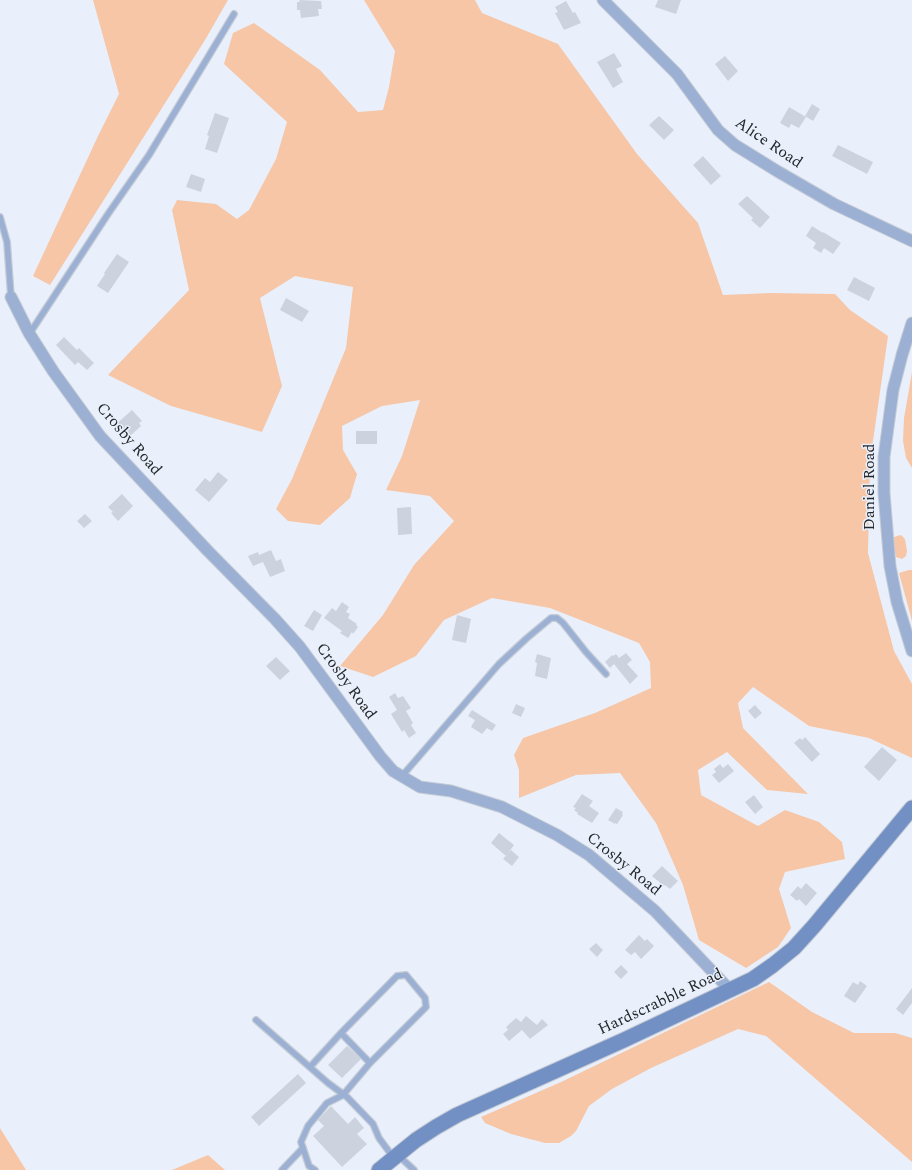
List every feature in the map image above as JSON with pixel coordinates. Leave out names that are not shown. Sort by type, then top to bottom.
[{"type":"street","name":"Alice Road","points":[[603,0],[677,74],[718,130],[735,145],[777,172],[834,204],[912,241]]},
{"type":"street","name":"Crosby Road","points":[[11,297],[29,333],[53,371],[100,436],[300,647],[380,756],[394,771],[420,787],[451,791],[502,807],[589,855],[655,911],[730,990]]},
{"type":"street","name":"Daniel Road","points":[[912,324],[893,390],[888,421],[884,464],[885,514],[890,566],[897,602],[912,651]]},
{"type":"street","name":"Hardscrabble Road","points":[[379,1170],[395,1156],[436,1127],[457,1115],[624,1040],[753,979],[773,966],[794,948],[820,920],[912,808]]},
{"type":"lane","points":[[29,333],[149,155],[234,14]]},
{"type":"lane","points":[[0,217],[6,242],[11,297]]},
{"type":"lane","points":[[402,776],[499,664],[551,618],[557,618],[563,623],[606,674]]},
{"type":"lane","points":[[310,1067],[397,976],[406,975],[425,998],[426,1007],[370,1063],[344,1095],[326,1103],[308,1126],[301,1142],[309,1166],[315,1170]]},
{"type":"lane","points":[[256,1020],[344,1095],[373,1124],[379,1138],[395,1156],[414,1170]]},
{"type":"lane","points":[[341,1033],[370,1063]]},
{"type":"lane","points":[[282,1170],[303,1148]]},
{"type":"shaded area","points":[[93,0],[228,0],[205,40],[50,285],[33,276],[119,94]]},
{"type":"shaded area","points":[[364,0],[475,0],[482,13],[558,44],[637,154],[698,223],[723,295],[771,293],[835,294],[850,310],[888,336],[870,462],[868,553],[894,651],[912,684],[912,758],[869,738],[809,726],[753,687],[738,703],[743,728],[808,794],[767,790],[727,752],[698,770],[701,795],[758,826],[785,810],[819,822],[842,842],[845,859],[785,872],[779,889],[791,928],[778,947],[746,968],[699,940],[683,885],[656,823],[620,773],[576,775],[519,798],[519,770],[514,755],[523,738],[595,713],[651,688],[650,662],[639,643],[550,608],[492,598],[444,620],[416,656],[373,677],[340,666],[383,615],[414,565],[454,521],[430,496],[386,490],[402,456],[420,400],[382,406],[342,426],[343,450],[357,474],[350,498],[320,525],[288,521],[276,509],[292,479],[346,348],[353,287],[295,276],[260,298],[282,386],[262,432],[171,406],[108,375],[189,290],[172,210],[177,200],[216,204],[237,219],[249,210],[276,159],[287,122],[224,64],[233,33],[254,23],[320,70],[358,112],[383,110],[389,87],[395,51]]},
{"type":"shaded area","points":[[912,372],[912,468],[906,458],[903,441],[904,418]]},
{"type":"shaded area","points":[[901,535],[905,539],[907,551],[906,556],[902,559],[896,557],[892,538]]},
{"type":"shaded area","points":[[912,570],[912,621],[899,573]]},
{"type":"shaded area","points":[[769,982],[812,1012],[854,1033],[895,1033],[912,1038],[912,1162],[766,1036],[738,1029],[651,1068],[612,1089],[589,1106],[576,1131],[571,1136],[559,1143],[545,1143],[511,1134],[485,1123],[481,1117],[561,1082]]},
{"type":"shaded area","points":[[0,1128],[26,1170],[0,1170]]},
{"type":"shaded area","points":[[208,1155],[225,1170],[172,1170]]},
{"type":"building","points":[[299,0],[321,1],[322,9],[318,9],[319,16],[301,18],[300,10],[297,10],[297,2],[300,2]]},
{"type":"building","points":[[658,0],[681,0],[676,14],[655,7]]},
{"type":"building","points":[[566,1],[573,13],[575,12],[581,23],[564,30],[555,13],[558,12],[555,7]]},
{"type":"building","points":[[614,53],[622,66],[616,69],[623,82],[613,88],[597,62]]},
{"type":"building","points":[[725,56],[738,71],[728,81],[715,64]]},
{"type":"building","points":[[812,104],[820,109],[813,121],[805,116]]},
{"type":"building","points":[[789,107],[806,117],[799,128],[791,124],[789,128],[780,123]]},
{"type":"building","points":[[215,113],[229,118],[217,153],[205,149],[209,136],[207,135]]},
{"type":"building","points":[[659,116],[674,130],[664,140],[649,125]]},
{"type":"building","points":[[838,145],[873,162],[867,174],[832,156]]},
{"type":"building","points":[[703,156],[721,176],[711,185],[693,165]]},
{"type":"building","points":[[191,174],[205,179],[201,192],[186,187]]},
{"type":"building","points":[[747,196],[770,217],[760,228],[751,220],[753,218],[738,204]]},
{"type":"building","points":[[812,226],[841,243],[833,254],[824,248],[821,253],[813,248],[816,243],[806,236]]},
{"type":"building","points":[[117,254],[129,262],[108,293],[97,286]]},
{"type":"building","points":[[854,277],[875,288],[869,301],[847,290]]},
{"type":"building","points":[[286,298],[309,311],[302,322],[280,310]]},
{"type":"building","points":[[64,337],[77,350],[79,348],[94,363],[87,370],[78,362],[75,365],[56,345]]},
{"type":"building","points":[[132,410],[142,421],[139,423],[141,426],[128,438],[115,425]]},
{"type":"building","points":[[356,431],[377,431],[377,444],[356,444]]},
{"type":"building","points":[[218,472],[228,480],[209,502],[195,490],[205,478],[210,482]]},
{"type":"building","points":[[122,494],[133,506],[118,521],[108,507]]},
{"type":"building","points":[[411,507],[412,534],[398,535],[397,508]]},
{"type":"building","points":[[85,514],[92,521],[84,528],[77,521]]},
{"type":"building","points":[[271,550],[276,561],[281,559],[285,571],[270,577],[263,562],[253,566],[248,556],[258,552],[259,555]]},
{"type":"building","points":[[342,602],[349,607],[346,612],[350,614],[348,618],[357,624],[356,625],[358,627],[348,638],[340,633],[342,631],[324,618],[332,608],[336,611]]},
{"type":"building","points":[[314,610],[322,615],[313,631],[304,626]]},
{"type":"building","points":[[457,615],[471,619],[466,643],[452,640]]},
{"type":"building","points":[[626,653],[632,660],[627,664],[638,676],[630,684],[614,664],[610,668],[605,662],[612,655],[613,656],[616,654],[619,658]]},
{"type":"building","points":[[537,654],[551,658],[547,679],[535,676],[537,663],[535,662]]},
{"type":"building","points":[[276,657],[290,671],[280,680],[266,666]]},
{"type":"building","points":[[395,693],[398,698],[403,696],[411,708],[406,711],[413,723],[411,725],[416,733],[409,738],[404,730],[402,732],[391,714],[397,710],[389,697]]},
{"type":"building","points":[[516,704],[525,708],[521,717],[512,713]]},
{"type":"building","points":[[755,705],[762,713],[755,719],[748,711]]},
{"type":"building","points":[[472,710],[496,725],[492,731],[487,728],[482,734],[471,727],[475,720],[468,716]]},
{"type":"building","points":[[805,737],[820,754],[812,762],[794,743],[800,738],[802,740]]},
{"type":"building","points":[[882,747],[897,760],[879,781],[864,767]]},
{"type":"building","points":[[720,764],[723,768],[728,764],[734,771],[719,783],[712,775],[716,772],[714,769]]},
{"type":"building","points":[[582,794],[593,801],[589,806],[599,813],[592,823],[577,814],[578,813],[574,810],[576,808],[573,807]]},
{"type":"building","points":[[754,795],[763,807],[755,814],[745,802]]},
{"type":"building","points":[[616,808],[623,812],[623,815],[617,824],[615,824],[608,820]]},
{"type":"building","points":[[499,833],[514,845],[506,856],[491,843]]},
{"type":"building","points":[[511,850],[519,857],[512,866],[503,859]]},
{"type":"building","points":[[662,866],[678,881],[670,889],[652,876]]},
{"type":"building","points":[[806,883],[817,893],[806,906],[799,899],[797,901],[790,895],[798,886],[801,889]]},
{"type":"building","points":[[639,935],[645,941],[647,939],[654,946],[641,959],[635,952],[631,955],[625,950]]},
{"type":"building","points":[[596,943],[603,950],[597,957],[589,949]]},
{"type":"building","points":[[621,965],[628,972],[621,979],[614,972]]},
{"type":"building","points":[[860,981],[867,986],[855,1003],[844,996],[853,982],[858,985]]},
{"type":"building","points":[[912,988],[912,1003],[903,1015],[896,1009]]},
{"type":"building","points":[[526,1016],[537,1025],[542,1019],[548,1025],[530,1039],[522,1030],[509,1041],[503,1034],[508,1030],[506,1027],[516,1018],[521,1022]]},
{"type":"building","points":[[347,1046],[361,1059],[342,1078],[328,1065]]},
{"type":"building","points":[[298,1074],[306,1083],[259,1126],[251,1117]]},
{"type":"building","points":[[331,1106],[348,1124],[355,1117],[364,1128],[357,1134],[367,1144],[342,1167],[313,1136],[324,1126],[318,1120]]}]
